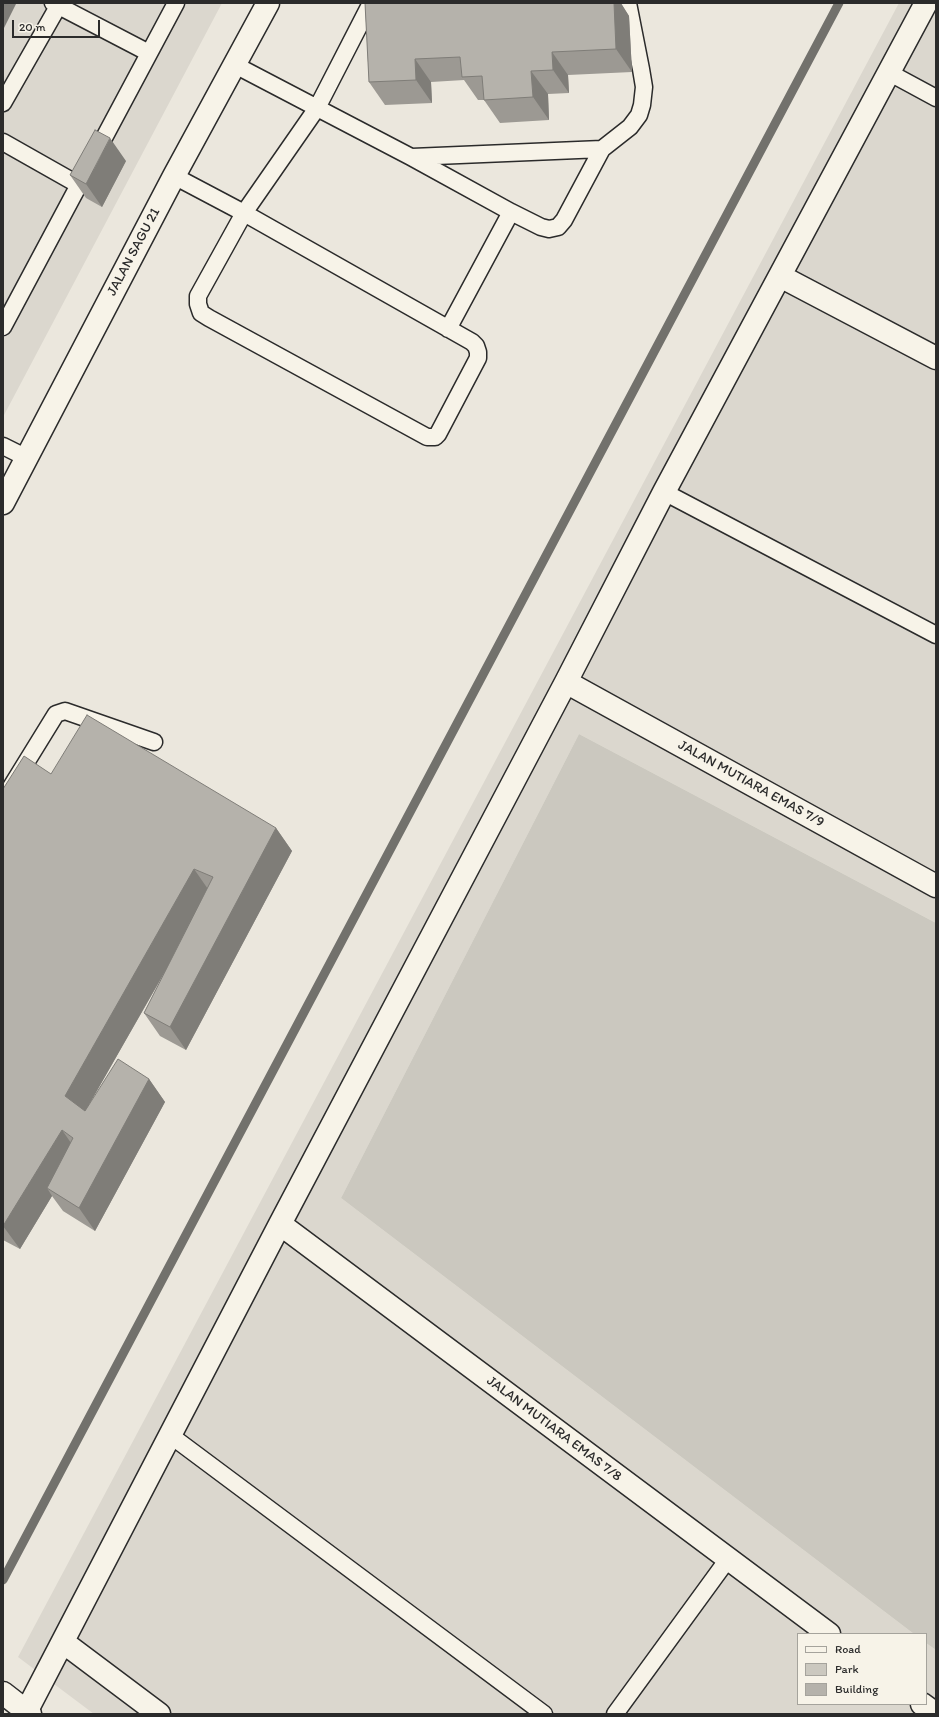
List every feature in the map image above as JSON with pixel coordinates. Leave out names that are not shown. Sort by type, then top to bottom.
[{"type":"street","points":[[3,1693],[27,1713],[280,1224],[566,682],[664,492],[926,3]]},
{"type":"street","name":"JALAN SAGU 21","points":[[3,503],[266,4]]},
{"type":"street","points":[[780,276],[936,358]]},
{"type":"street","name":"JALAN MUTIARA EMAS 7/9","points":[[566,682],[936,886]]},
{"type":"street","name":"JALAN MUTIARA EMAS 7/8","points":[[280,1224],[828,1633]]},
{"type":"street","points":[[63,1642],[159,1714]]},
{"type":"street","points":[[923,1705],[936,1714]]},
{"type":"lane","points":[[3,327],[176,3]]},
{"type":"lane","points":[[174,176],[244,214],[472,342],[476,346],[478,358],[438,434],[430,438],[216,322],[202,313],[198,304],[198,296],[244,214],[317,108],[370,3]]},
{"type":"lane","points":[[234,65],[411,157],[511,212],[541,227],[549,229],[558,226],[564,220],[602,150],[630,127],[639,115],[644,87],[628,3]]},
{"type":"lane","points":[[3,103],[57,4],[149,53]]},
{"type":"lane","points":[[888,72],[936,98]]},
{"type":"lane","points":[[3,142],[79,185]]},
{"type":"lane","points":[[411,157],[602,150]]},
{"type":"lane","points":[[448,329],[511,212]]},
{"type":"lane","points":[[3,446],[27,458]]},
{"type":"lane","points":[[664,492],[936,635]]},
{"type":"lane","points":[[3,800],[56,714],[64,711],[154,742]]},
{"type":"lane","points":[[170,1435],[544,1714]]},
{"type":"lane","points":[[615,1714],[728,1559]]},
{"type":"shaded area","points":[[3,3],[222,3],[3,417]]},
{"type":"shaded area","points":[[899,3],[936,3],[936,923],[579,734],[341,1198],[913,1633],[797,1633],[797,1705],[927,1705],[927,1644],[936,1650],[936,1714],[94,1714],[18,1657]]},
{"type":"green space","points":[[579,734],[936,923],[936,1650],[927,1644],[927,1633],[913,1633],[341,1198]]},
{"type":"building","points":[[365,3],[614,3],[616,49],[552,52],[553,70],[531,71],[533,97],[484,100],[482,76],[462,77],[460,57],[415,59],[416,80],[369,82]]},
{"type":"building","points":[[95,130],[110,138],[86,184],[70,175]]},
{"type":"building","points":[[87,715],[276,828],[170,1027],[144,1013],[213,877],[194,869],[65,1096],[85,1111],[118,1059],[149,1079],[79,1208],[47,1188],[73,1138],[62,1130],[3,1226],[3,789],[24,756],[51,774]]},
{"type":"waterway","points":[[3,1580],[839,3]]}]
